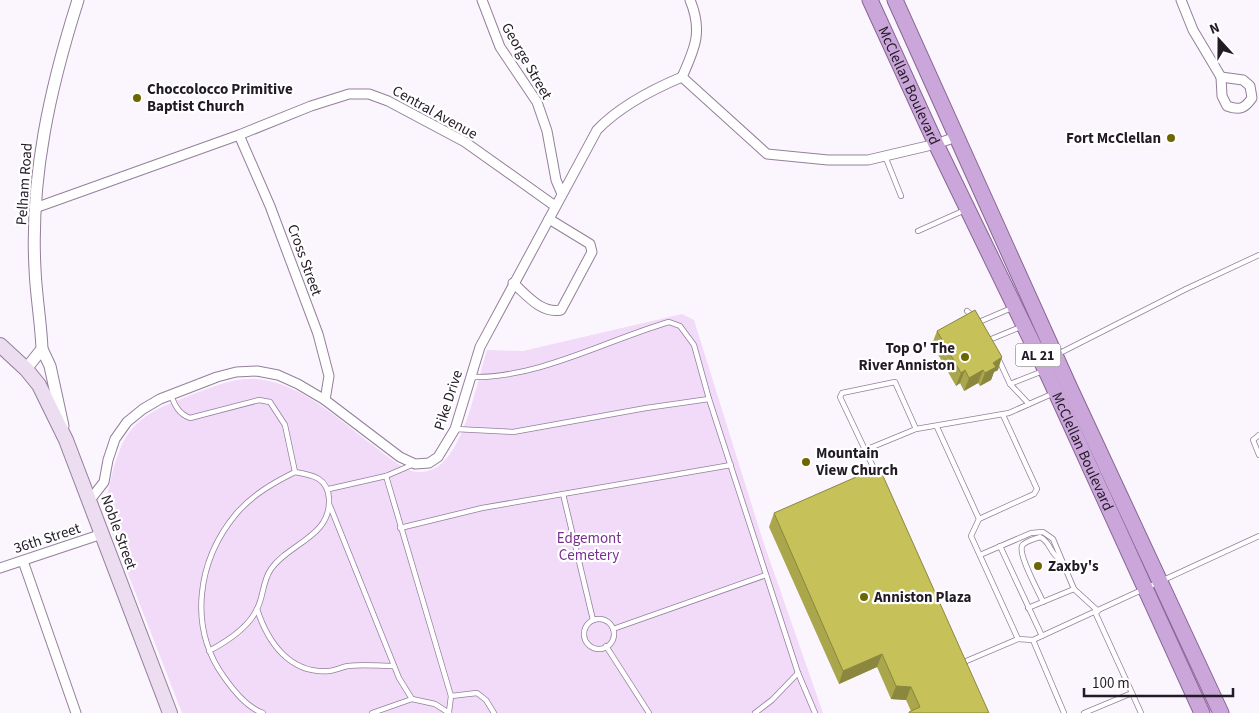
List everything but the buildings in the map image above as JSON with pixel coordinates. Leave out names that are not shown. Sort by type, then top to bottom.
[{"type":"highway","name":"McClellan Boulevard","points":[[870,0],[936,144],[1045,370],[1062,389],[1159,582],[1221,713]]},
{"type":"highway","name":"McClellan Boulevard","points":[[895,0],[1055,355],[1062,389],[1145,589],[1202,713]]},
{"type":"main road","name":"Noble Street","points":[[0,345],[26,369],[39,386],[66,440],[170,713]]},
{"type":"street","name":"Pelham Road","points":[[66,440],[50,366],[42,349],[35,269],[35,208],[43,131],[56,74],[78,0]]},
{"type":"street","name":"George Street","points":[[482,0],[500,47],[537,102],[547,131],[556,180],[562,194]]},
{"type":"street","points":[[690,0],[698,26],[694,50],[682,77],[767,154],[828,160],[868,160],[936,144],[956,137]]},
{"type":"street","points":[[1181,0],[1193,30],[1221,77]]},
{"type":"street","name":"Pike Drive","points":[[415,464],[429,463],[438,457],[455,429],[480,347],[597,130],[611,116],[637,99],[682,77]]},
{"type":"street","name":"Central Avenue","points":[[35,208],[349,94],[369,94],[388,101],[466,142],[555,206]]},
{"type":"street","name":"Cross Street","points":[[238,135],[270,206],[318,334],[329,376],[325,400]]},
{"type":"street","points":[[514,283],[540,306],[550,312],[561,310],[592,252],[590,244],[549,220]]},
{"type":"street","points":[[26,369],[42,349]]},
{"type":"street","points":[[90,500],[104,482],[108,460],[115,439],[127,422],[142,409],[170,395],[217,377],[236,372],[257,371],[278,375],[325,400],[400,456],[415,464]]},
{"type":"street","name":"36th Street","points":[[0,568],[102,534]]},
{"type":"street","points":[[23,561],[76,713]]},
{"type":"lane","points":[[885,156],[901,196]]},
{"type":"lane","points":[[918,231],[968,209]]},
{"type":"lane","points":[[1055,355],[1186,289],[1259,255]]},
{"type":"lane","points":[[979,322],[1015,307]]},
{"type":"lane","points":[[967,311],[979,322],[982,328]]},
{"type":"lane","points":[[470,377],[490,378],[569,358],[669,322],[680,326],[694,345],[709,400],[766,575],[798,672],[815,713]]},
{"type":"lane","points":[[989,340],[1024,326]]},
{"type":"lane","points":[[986,334],[1010,384],[1029,404]]},
{"type":"lane","points":[[1010,384],[1045,370]]},
{"type":"lane","points":[[880,482],[840,397],[842,394],[895,382],[916,429]]},
{"type":"lane","points":[[865,450],[916,429],[1003,415],[1062,389]]},
{"type":"lane","points":[[170,395],[176,408],[184,416],[190,418],[259,400],[270,402],[285,425],[295,472]]},
{"type":"lane","points":[[455,429],[513,432],[646,408],[709,400]]},
{"type":"lane","points":[[1003,415],[1037,489],[1034,494],[979,519],[971,536],[1018,639]]},
{"type":"lane","points":[[936,427],[979,519]]},
{"type":"lane","points":[[1259,435],[1253,440],[1259,454]]},
{"type":"lane","points":[[329,489],[386,476],[415,464]]},
{"type":"lane","points":[[400,528],[482,508],[730,464]]},
{"type":"lane","points":[[209,650],[228,641],[257,609],[263,583],[271,569],[278,560],[312,537],[326,518],[329,505],[329,489],[325,482],[314,476],[295,472],[257,494],[236,513],[216,545],[203,581],[200,602],[202,623],[209,650],[226,680],[256,712],[263,713]]},
{"type":"lane","points":[[372,713],[412,699],[435,704],[449,713],[451,696],[386,476]]},
{"type":"lane","points":[[563,494],[593,620]]},
{"type":"lane","points":[[329,505],[394,666],[412,699]]},
{"type":"lane","points":[[980,555],[1030,533],[1043,532],[1053,539],[1074,589],[1096,611],[1141,713]]},
{"type":"lane","points":[[964,662],[1018,639],[1033,640],[1259,536]]},
{"type":"lane","points":[[1044,602],[1022,556],[1022,547],[1024,543],[1040,537],[1047,542],[1053,555],[1062,561]]},
{"type":"lane","points":[[1000,546],[1042,636]]},
{"type":"lane","points":[[612,629],[766,575]]},
{"type":"lane","points":[[1028,608],[1074,589]]},
{"type":"lane","points":[[257,609],[268,637],[278,651],[290,661],[302,667],[329,671],[348,666],[394,666]]},
{"type":"lane","points":[[602,619],[612,629],[612,639],[606,646],[593,647],[586,640],[586,627],[593,620],[602,619]]},
{"type":"lane","points":[[1033,640],[1064,713]]},
{"type":"lane","points":[[606,646],[649,713]]},
{"type":"lane","points":[[960,654],[968,670]]},
{"type":"lane","points":[[755,713],[772,700],[798,672]]},
{"type":"lane","points":[[451,696],[477,693],[486,700],[494,713]]},
{"type":"lane","points":[[1084,713],[1132,693]]},
{"type":"green space","name":"Edgemont Cemetery","points":[[682,314],[694,320],[763,541],[823,713],[182,713],[106,517],[109,488],[118,454],[126,437],[139,422],[163,406],[215,386],[232,381],[257,379],[274,382],[305,395],[397,463],[412,471],[426,471],[442,463],[452,451],[461,435],[474,398],[487,350],[523,351]]},
{"type":"place","name":"Choccolocco Primitive Baptist Church","points":[[137,98]]},
{"type":"place","name":"Fort McClellan","points":[[1171,138]]},
{"type":"place","name":"Top O' The River Anniston","points":[[965,357]]},
{"type":"place","name":"Mountain View Church","points":[[806,462]]},
{"type":"place","name":"Zaxby's","points":[[1038,566]]},
{"type":"place","name":"Anniston Plaza","points":[[864,597]]}]
